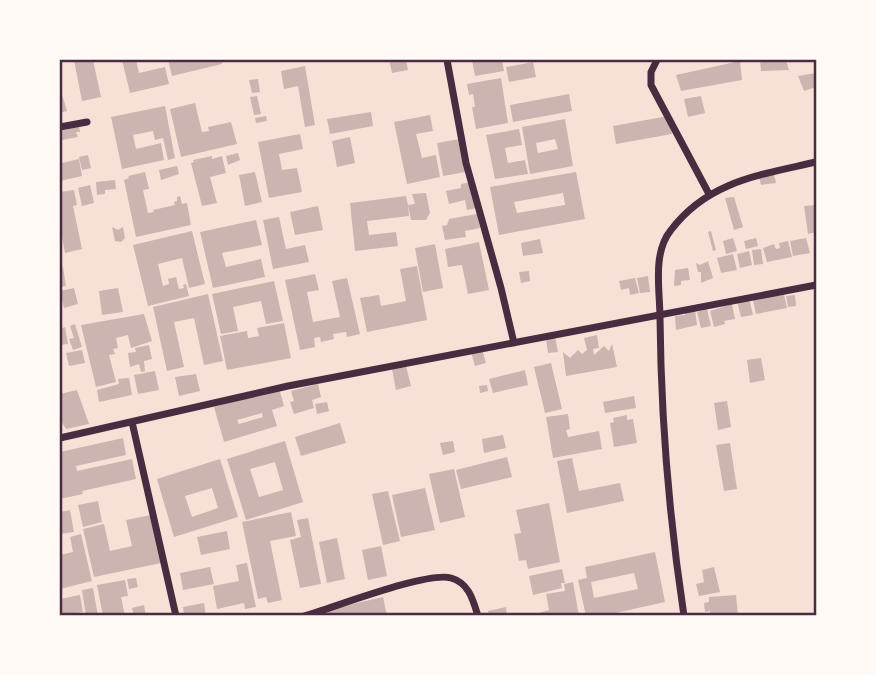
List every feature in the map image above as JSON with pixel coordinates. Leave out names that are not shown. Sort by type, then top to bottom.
[{"type":"street","points":[[447,60],[466,163],[514,343]]},
{"type":"street","points":[[657,60],[652,67],[651,85],[709,194]]},
{"type":"street","points":[[60,127],[87,122]]},
{"type":"street","points":[[684,615],[663,423],[659,273],[664,243],[668,232],[684,214],[709,194],[744,179],[817,162]]},
{"type":"street","points":[[60,439],[288,386],[817,285]]},
{"type":"street","points":[[132,422],[176,615]]},
{"type":"street","points":[[304,615],[401,585],[448,577],[466,587],[473,598],[478,615]]},
{"type":"building","points":[[74,60],[93,60],[101,97],[82,101]]},
{"type":"building","points":[[122,60],[136,60],[139,73],[165,67],[169,84],[130,93]]},
{"type":"building","points":[[168,60],[221,60],[222,64],[172,76]]},
{"type":"building","points":[[389,60],[406,60],[408,70],[392,73]]},
{"type":"building","points":[[472,60],[502,60],[504,71],[475,76]]},
{"type":"building","points":[[760,60],[786,60],[789,70],[761,71]]},
{"type":"building","points":[[740,61],[742,80],[681,91],[676,75]]},
{"type":"building","points":[[533,62],[536,77],[509,82],[506,67]]},
{"type":"building","points":[[305,66],[315,125],[305,127],[298,86],[284,89],[281,71]]},
{"type":"building","points":[[816,73],[816,87],[804,91],[798,76]]},
{"type":"building","points":[[501,78],[508,123],[476,129],[472,107],[475,107],[473,94],[469,95],[467,84]]},
{"type":"building","points":[[258,79],[260,92],[252,93],[249,80]]},
{"type":"building","points":[[60,88],[67,111],[60,113]]},
{"type":"building","points":[[569,94],[572,111],[513,122],[510,105]]},
{"type":"building","points":[[257,96],[261,114],[254,115],[250,97]]},
{"type":"building","points":[[701,96],[705,113],[688,117],[684,99]]},
{"type":"building","points":[[195,103],[202,132],[209,131],[208,127],[231,122],[237,144],[181,157],[170,109]]},
{"type":"building","points":[[165,106],[175,158],[168,160],[163,138],[155,140],[153,131],[133,135],[136,149],[161,143],[164,160],[122,169],[111,117]]},
{"type":"building","points":[[371,112],[373,126],[330,134],[327,119]]},
{"type":"building","points":[[430,115],[433,131],[416,134],[422,158],[436,155],[440,177],[407,184],[394,122]]},
{"type":"building","points":[[266,116],[267,121],[256,123],[255,118]]},
{"type":"building","points":[[668,116],[672,134],[616,144],[613,126]]},
{"type":"building","points":[[565,119],[573,166],[530,174],[522,127]],"holes":[[[555,139],[558,149],[538,153],[536,143]]]},
{"type":"building","points":[[79,127],[80,132],[76,132],[78,137],[62,140],[60,131]]},
{"type":"building","points":[[519,129],[522,145],[505,148],[508,163],[525,160],[528,174],[495,179],[486,135]]},
{"type":"building","points":[[300,134],[303,149],[279,154],[282,170],[297,168],[302,192],[269,198],[258,142]]},
{"type":"building","points":[[350,137],[355,163],[337,167],[332,141]]},
{"type":"building","points":[[460,139],[466,172],[443,176],[437,143]]},
{"type":"building","points":[[238,153],[240,160],[228,165],[226,156]]},
{"type":"building","points":[[60,155],[62,163],[79,159],[82,176],[60,181]]},
{"type":"building","points":[[88,155],[91,168],[82,170],[79,157]]},
{"type":"building","points":[[212,156],[212,159],[222,156],[226,173],[210,177],[217,203],[202,206],[191,163],[193,160]]},
{"type":"building","points":[[177,166],[179,174],[161,180],[159,170]]},
{"type":"building","points":[[145,172],[149,189],[143,190],[148,213],[175,205],[174,202],[180,196],[182,204],[187,203],[191,225],[136,237],[124,180],[129,178],[128,176]]},
{"type":"building","points":[[255,172],[262,202],[245,206],[239,175]]},
{"type":"building","points":[[576,172],[585,219],[499,235],[490,187]],"holes":[[[563,193],[565,205],[517,213],[514,202]]]},
{"type":"building","points":[[774,175],[776,183],[761,185],[759,177]]},
{"type":"building","points":[[115,180],[116,189],[105,190],[105,194],[97,195],[96,182]]},
{"type":"building","points":[[472,182],[477,208],[467,210],[465,200],[449,204],[446,191]]},
{"type":"building","points":[[90,185],[94,203],[82,206],[78,188]]},
{"type":"building","points":[[74,190],[77,205],[73,206],[82,249],[65,253],[60,227],[60,192]]},
{"type":"building","points":[[426,193],[430,213],[426,220],[411,220],[408,205],[415,204],[412,194]]},
{"type":"building","points":[[406,196],[409,216],[367,221],[369,235],[396,232],[398,246],[355,251],[350,203]]},
{"type":"building","points":[[734,197],[743,227],[734,230],[725,198]]},
{"type":"building","points":[[816,205],[816,232],[808,234],[804,206]]},
{"type":"building","points":[[318,206],[323,230],[295,235],[290,212]]},
{"type":"building","points":[[477,214],[480,228],[465,231],[466,237],[445,240],[442,226],[447,225],[449,219]]},
{"type":"building","points":[[279,217],[286,249],[305,245],[309,262],[273,269],[263,220]]},
{"type":"building","points":[[256,220],[262,245],[222,253],[226,267],[261,259],[265,277],[213,288],[200,232]]},
{"type":"building","points":[[112,227],[118,230],[123,227],[125,238],[121,242],[115,241]]},
{"type":"building","points":[[192,231],[205,284],[189,288],[182,258],[158,264],[163,286],[169,284],[168,279],[176,277],[179,289],[186,284],[189,296],[148,306],[133,245]]},
{"type":"building","points":[[711,231],[716,250],[713,251],[708,232]]},
{"type":"building","points":[[733,238],[737,251],[726,254],[723,241]]},
{"type":"building","points":[[756,238],[758,246],[746,249],[744,241]]},
{"type":"building","points":[[806,238],[810,253],[793,256],[790,241]]},
{"type":"building","points":[[540,239],[543,253],[523,256],[521,243]]},
{"type":"building","points":[[788,241],[792,257],[767,262],[763,248],[774,244],[776,249],[780,248],[779,243]]},
{"type":"building","points":[[479,242],[489,290],[468,294],[462,265],[448,267],[445,249]]},
{"type":"building","points":[[435,244],[443,288],[423,292],[415,248]]},
{"type":"building","points":[[761,249],[763,264],[754,265],[752,250]]},
{"type":"building","points":[[749,251],[752,265],[740,268],[737,254]]},
{"type":"building","points":[[733,254],[737,270],[721,273],[717,258]]},
{"type":"building","points":[[708,261],[713,278],[701,283],[701,272],[698,272],[696,263],[700,265]]},
{"type":"building","points":[[417,266],[427,320],[367,332],[360,298],[379,295],[381,306],[406,301],[400,269]]},
{"type":"building","points":[[63,267],[66,286],[60,287],[60,268]]},
{"type":"building","points":[[688,268],[690,280],[681,281],[681,285],[674,286],[675,270]]},
{"type":"building","points":[[529,271],[530,281],[521,283],[519,272]]},
{"type":"building","points":[[315,274],[319,290],[307,292],[313,322],[340,317],[332,281],[347,278],[360,334],[347,337],[346,332],[333,334],[334,339],[321,342],[320,337],[314,338],[315,347],[300,350],[285,280]]},
{"type":"building","points":[[648,276],[650,292],[640,293],[637,278]]},
{"type":"building","points":[[635,278],[639,293],[630,295],[629,288],[621,290],[619,281]]},
{"type":"building","points":[[274,281],[283,321],[266,324],[261,301],[233,307],[238,331],[221,334],[212,294]]},
{"type":"building","points":[[74,288],[78,304],[64,308],[60,291]]},
{"type":"building","points":[[118,288],[123,312],[102,315],[99,291]]},
{"type":"building","points":[[208,294],[223,361],[204,365],[194,318],[174,322],[184,367],[167,371],[153,307]]},
{"type":"building","points":[[784,294],[787,308],[756,314],[753,300]]},
{"type":"building","points":[[795,295],[796,306],[788,307],[786,296]]},
{"type":"building","points":[[749,298],[753,315],[741,317],[737,301]]},
{"type":"building","points":[[732,304],[735,319],[714,327],[710,311]]},
{"type":"building","points":[[707,309],[711,326],[701,328],[697,312]]},
{"type":"building","points":[[695,310],[697,325],[676,330],[675,316]]},
{"type":"building","points":[[144,314],[152,341],[131,348],[128,335],[116,338],[118,348],[113,349],[115,354],[109,355],[116,382],[96,387],[81,325]]},
{"type":"building","points":[[284,323],[291,358],[227,370],[220,336],[247,331],[248,338],[259,336],[257,328]]},
{"type":"building","points":[[75,324],[82,347],[73,350],[69,339],[74,338],[70,326]]},
{"type":"building","points":[[65,327],[68,344],[60,345],[60,329]]},
{"type":"building","points":[[597,335],[599,348],[593,349],[594,355],[604,346],[609,351],[612,344],[617,367],[566,376],[563,352],[570,358],[578,350],[582,354],[587,350],[584,338]]},
{"type":"building","points":[[555,337],[558,352],[548,353],[546,339]]},
{"type":"building","points":[[149,345],[152,359],[144,361],[145,371],[141,372],[139,364],[130,367],[128,353],[136,352],[135,348]]},
{"type":"building","points":[[482,349],[486,363],[475,366],[471,352]]},
{"type":"building","points":[[82,350],[85,363],[69,366],[66,353]]},
{"type":"building","points":[[761,358],[765,380],[750,383],[747,360]]},
{"type":"building","points":[[551,363],[562,409],[545,413],[534,367]]},
{"type":"building","points":[[406,366],[411,386],[396,390],[392,369]]},
{"type":"building","points":[[525,370],[528,385],[493,393],[489,379]]},
{"type":"building","points":[[155,371],[159,390],[138,394],[134,375]]},
{"type":"building","points":[[196,374],[200,391],[179,396],[175,377]]},
{"type":"building","points":[[129,378],[132,395],[99,402],[97,390],[119,384],[118,379]]},
{"type":"building","points":[[318,384],[321,397],[312,400],[314,408],[294,414],[290,402],[294,401],[291,391]]},
{"type":"building","points":[[487,385],[488,391],[480,393],[479,386]]},
{"type":"building","points":[[279,388],[284,406],[272,410],[277,426],[224,442],[214,407]],"holes":[[[262,413],[263,417],[239,424],[237,420]]]},
{"type":"building","points":[[77,390],[89,424],[66,429],[60,419],[60,394]]},
{"type":"building","points":[[634,396],[636,408],[605,413],[603,402]]},
{"type":"building","points":[[727,401],[731,427],[718,430],[714,403]]},
{"type":"building","points":[[327,402],[329,411],[317,414],[315,404]]},
{"type":"building","points":[[568,414],[568,437],[599,431],[602,449],[553,458],[546,417]]},
{"type":"building","points":[[627,415],[627,420],[633,419],[637,443],[614,447],[610,423],[614,422],[613,418]]},
{"type":"building","points":[[340,423],[346,443],[301,456],[295,437]]},
{"type":"building","points":[[503,435],[506,448],[484,453],[482,439]]},
{"type":"building","points":[[123,438],[126,455],[76,466],[77,471],[132,459],[136,479],[82,491],[83,494],[60,499],[60,452]]},
{"type":"building","points":[[285,441],[303,502],[246,520],[227,459]],"holes":[[[275,462],[283,490],[259,497],[250,469]]]},
{"type":"building","points":[[453,441],[455,452],[443,455],[440,443]]},
{"type":"building","points":[[730,443],[737,489],[724,491],[716,445]]},
{"type":"building","points":[[507,457],[512,477],[461,489],[456,470]]},
{"type":"building","points":[[572,458],[579,491],[620,483],[624,501],[567,513],[557,461]]},
{"type":"building","points":[[220,459],[238,517],[174,537],[157,479]],"holes":[[[212,488],[218,508],[192,517],[185,496]]]},
{"type":"building","points":[[454,469],[465,517],[440,523],[429,474]]},
{"type":"building","points":[[425,488],[435,530],[401,537],[392,495]]},
{"type":"building","points":[[388,491],[400,541],[383,545],[372,494]]},
{"type":"building","points":[[98,501],[102,522],[83,527],[78,505]]},
{"type":"building","points":[[549,503],[560,562],[528,569],[526,560],[519,561],[514,534],[521,533],[516,510]]},
{"type":"building","points":[[70,510],[74,532],[60,534],[60,512]]},
{"type":"building","points":[[291,512],[296,536],[270,541],[282,600],[268,603],[266,597],[258,599],[242,522]]},
{"type":"building","points":[[151,515],[161,563],[94,577],[83,529],[104,524],[110,551],[132,546],[126,520]]},
{"type":"building","points":[[308,518],[321,584],[300,588],[290,540],[301,537],[297,520]]},
{"type":"building","points":[[227,531],[230,549],[201,555],[197,537]]},
{"type":"building","points":[[81,534],[92,581],[60,589],[60,555],[73,552],[70,537]]},
{"type":"building","points":[[337,538],[345,579],[327,583],[319,542]]},
{"type":"building","points":[[381,546],[387,576],[368,580],[362,550]]},
{"type":"building","points":[[655,552],[665,602],[602,616],[586,616],[578,580],[587,578],[585,567]],"holes":[[[634,573],[638,589],[594,598],[591,582]]]},
{"type":"building","points":[[247,563],[256,607],[245,609],[244,603],[217,609],[213,586],[239,581],[236,565]]},
{"type":"building","points":[[210,567],[214,584],[183,590],[180,573]]},
{"type":"building","points":[[714,567],[720,592],[699,596],[696,584],[704,582],[702,570]]},
{"type":"building","points":[[562,569],[565,583],[561,583],[562,588],[533,595],[529,576]]},
{"type":"building","points":[[136,578],[138,587],[129,589],[127,579]]},
{"type":"building","points":[[125,580],[128,596],[121,597],[125,616],[103,616],[97,585]]},
{"type":"building","points":[[573,582],[579,616],[527,616],[549,610],[546,594],[565,591],[564,584]]},
{"type":"building","points":[[93,588],[98,616],[86,616],[82,590]]},
{"type":"building","points":[[80,595],[83,612],[60,616],[60,599]]},
{"type":"building","points":[[736,595],[738,616],[710,616],[710,611],[705,612],[704,603],[709,602],[709,597]]},
{"type":"building","points":[[383,597],[387,616],[327,616],[326,610]]},
{"type":"building","points":[[204,603],[206,616],[184,616],[183,607]]},
{"type":"building","points":[[144,605],[146,616],[134,616],[132,608]]},
{"type":"building","points":[[506,607],[507,616],[489,616],[488,611]]}]
